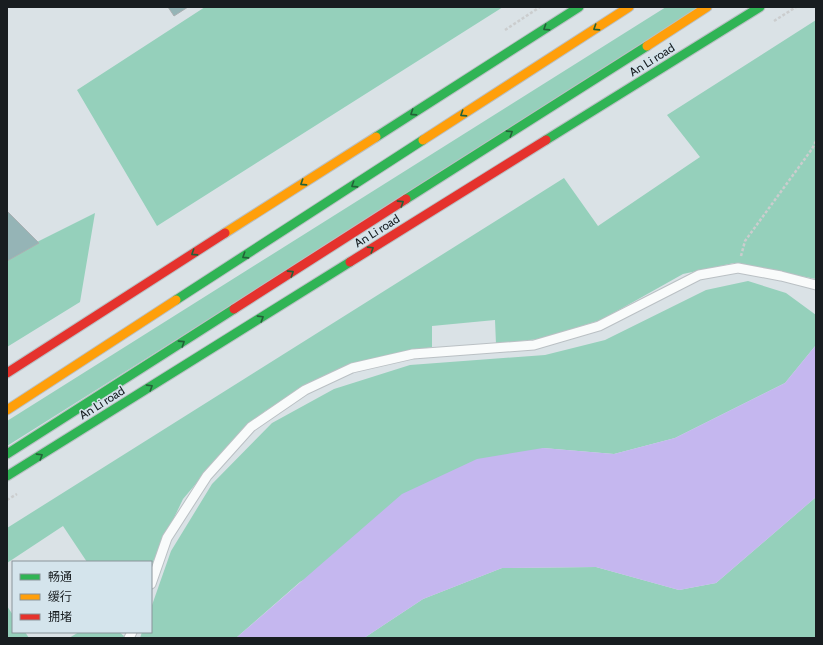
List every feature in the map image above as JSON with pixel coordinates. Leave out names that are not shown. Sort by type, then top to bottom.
[{"type":"main road","points":[[7,373],[579,7]]},
{"type":"main road","points":[[7,410],[629,7]]},
{"type":"main road","name":"An Li road","points":[[7,454],[707,7]]},
{"type":"main road","name":"An Li road","points":[[7,476],[760,7]]},
{"type":"lane","points":[[152,581],[167,538],[207,476],[251,427],[305,390],[352,368],[413,354],[534,345],[599,326],[699,275],[738,268],[781,276],[816,285]]},
{"type":"path","points":[[738,268],[745,241],[812,149],[816,141]]},
{"type":"green space","points":[[205,7],[503,7],[157,226],[77,90]]},
{"type":"green space","points":[[666,7],[705,7],[7,446],[7,421]]},
{"type":"green space","points":[[816,20],[816,279],[734,263],[683,274],[601,320],[539,339],[496,344],[495,320],[432,326],[432,347],[378,357],[320,380],[265,411],[221,454],[183,499],[152,564],[152,561],[86,561],[63,526],[7,563],[7,528],[564,178],[598,226],[700,157],[667,115]]},
{"type":"green space","points":[[95,213],[80,302],[7,347],[7,257]]},
{"type":"green space","points":[[748,281],[786,293],[816,315],[816,345],[785,383],[675,438],[614,454],[543,448],[300,582],[236,638],[140,638],[142,633],[152,633],[152,605],[171,551],[212,484],[272,423],[334,389],[410,365],[545,355],[605,340],[706,290]]},
{"type":"green space","points":[[816,497],[816,638],[364,638],[423,599],[502,568],[596,567],[679,590],[716,583]]},
{"type":"green space","points":[[7,606],[12,614],[12,633],[26,633],[29,638],[8,638]]},
{"type":"green space","points":[[77,633],[120,633],[124,636],[123,638],[69,638]]},
{"type":"shaded area","points":[[816,345],[816,497],[716,583],[679,590],[596,567],[502,568],[423,599],[364,638],[236,638],[402,494],[477,459],[543,448],[614,454],[675,438],[785,383]]},
{"type":"building","points":[[168,7],[188,7],[174,16]]},
{"type":"building","points":[[7,211],[39,243],[7,261]]},
{"type":"traffic: fast","points":[[376,137],[579,7]]},
{"type":"traffic: fast","points":[[546,140],[760,7]]},
{"type":"traffic: fast","points":[[406,199],[647,46]]},
{"type":"traffic: fast","points":[[176,300],[423,140]]},
{"type":"traffic: fast","points":[[7,476],[350,262]]},
{"type":"traffic: fast","points":[[7,454],[234,309]]},
{"type":"traffic: slow","points":[[423,140],[629,7]]},
{"type":"traffic: slow","points":[[647,46],[707,7]]},
{"type":"traffic: slow","points":[[225,233],[376,137]]},
{"type":"traffic: slow","points":[[7,410],[176,300]]},
{"type":"traffic: jam","points":[[350,262],[546,140]]},
{"type":"traffic: jam","points":[[234,309],[406,199]]},
{"type":"traffic: jam","points":[[7,373],[225,233]]}]
